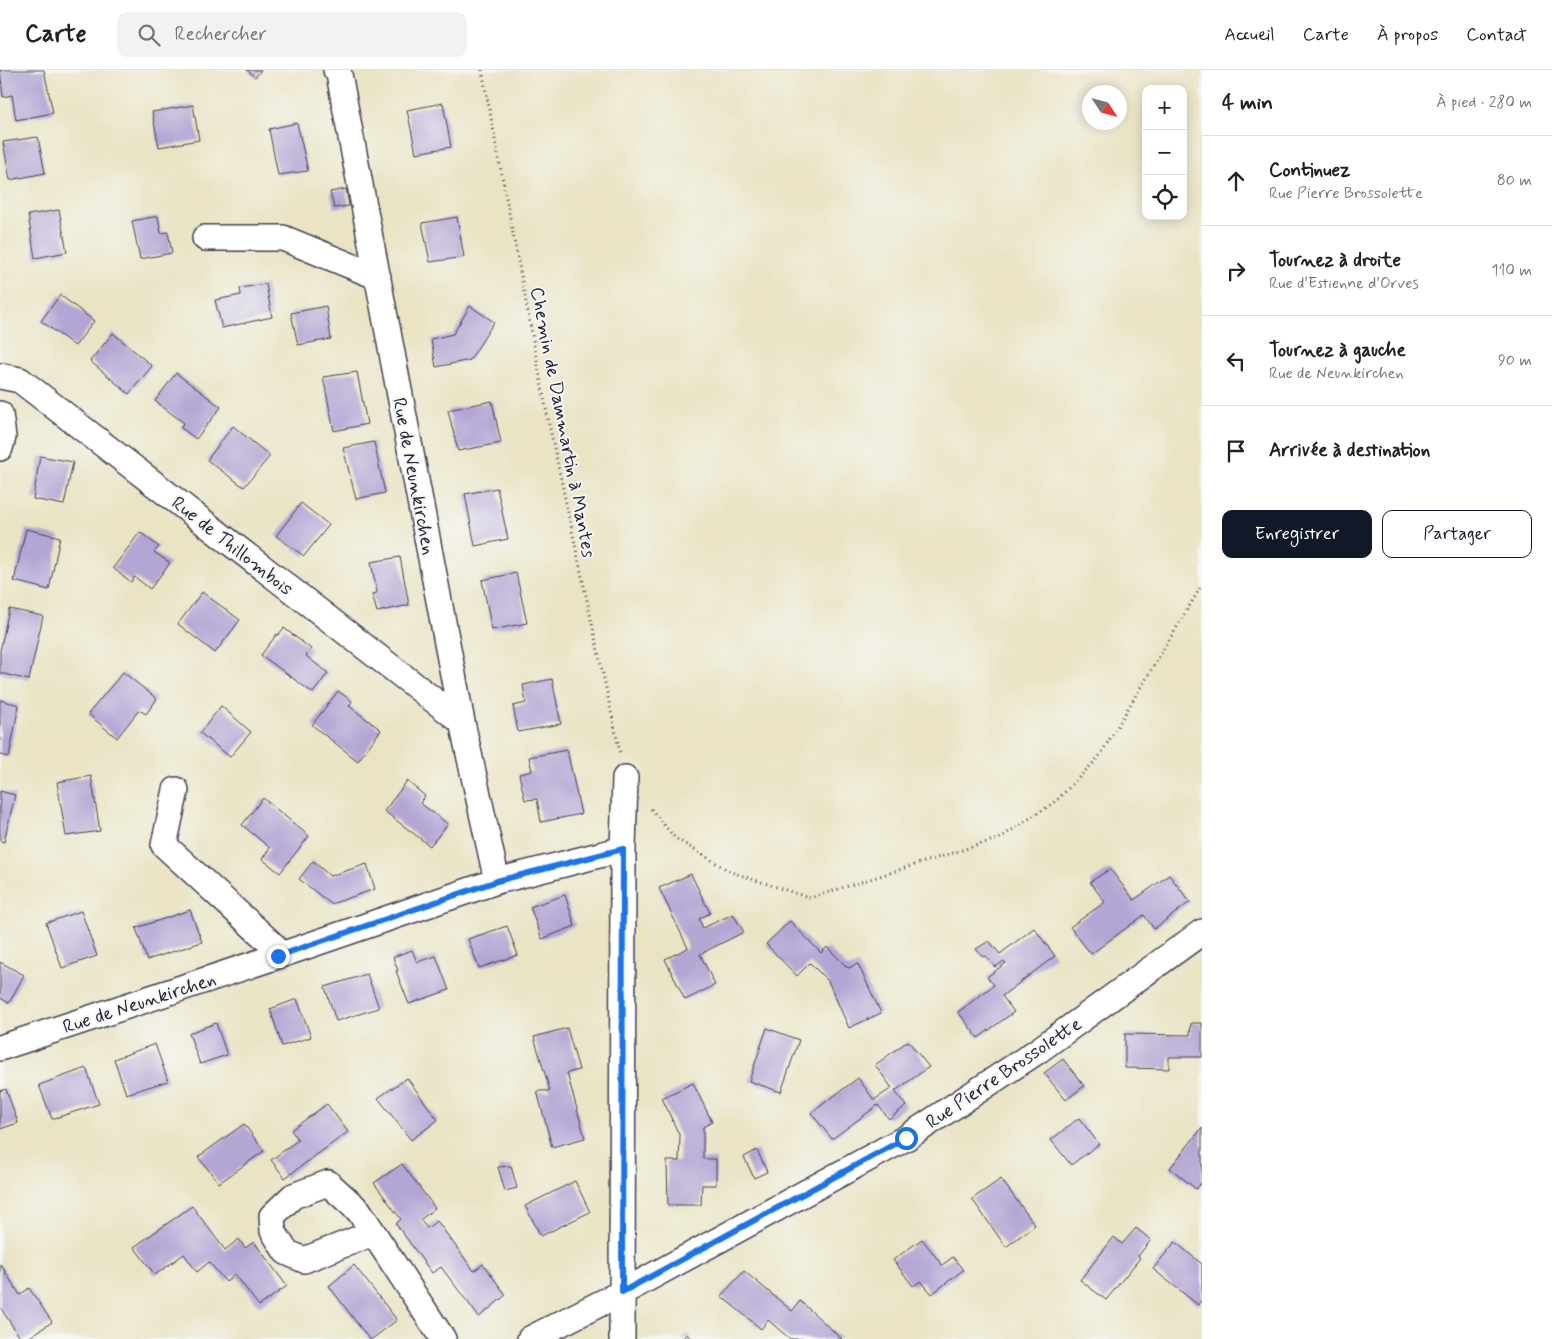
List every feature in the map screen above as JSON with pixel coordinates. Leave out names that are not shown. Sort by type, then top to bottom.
[{"type":"street","name":"Rue de Neunkirchen","points":[[336,70],[339,74],[462,722],[497,881]]},
{"type":"street","points":[[205,238],[283,238],[378,277]]},
{"type":"street","name":"Rue de Thillombois","points":[[0,376],[20,380],[462,722]]},
{"type":"street","points":[[0,414],[3,437],[0,448]]},
{"type":"street","points":[[622,1339],[623,849],[625,778]]},
{"type":"street","points":[[176,790],[164,845],[274,945],[278,956]]},
{"type":"street","name":"Rue de Neunkirchen","points":[[0,1048],[497,881],[623,849]]},
{"type":"street","name":"Rue Pierre Brossolette","points":[[530,1339],[622,1292],[906,1138],[1039,1050],[1202,932]]},
{"type":"street","points":[[373,1233],[443,1339]]},
{"type":"path","name":"Chemin de Dammartin à Mantes","points":[[482,70],[549,424],[625,778]]},
{"type":"path","points":[[625,778],[675,838],[732,872],[810,898],[1000,838],[1056,801],[1100,757],[1202,585]]},
{"type":"building","points":[[0,70],[44,70],[53,113],[16,120],[12,95],[3,97]]},
{"type":"building","points":[[247,70],[261,70],[255,77]]},
{"type":"building","points":[[443,103],[451,147],[416,153],[407,110]]},
{"type":"building","points":[[193,105],[199,140],[159,147],[152,112]]},
{"type":"building","points":[[297,123],[308,171],[278,175],[269,129]]},
{"type":"building","points":[[38,137],[45,173],[10,180],[3,142]]},
{"type":"building","points":[[346,189],[349,206],[334,208],[330,192]]},
{"type":"building","points":[[59,210],[67,252],[35,258],[28,215]]},
{"type":"building","points":[[158,216],[161,233],[168,232],[172,253],[140,259],[132,221]]},
{"type":"building","points":[[457,217],[464,257],[430,262],[422,223]]},
{"type":"building","points":[[266,284],[272,317],[222,328],[215,300],[241,295],[240,288]]},
{"type":"building","points":[[60,295],[94,321],[75,346],[41,321]]},
{"type":"building","points":[[326,306],[331,339],[298,345],[291,313]]},
{"type":"building","points":[[470,306],[494,322],[470,360],[436,367],[431,339],[453,334]]},
{"type":"building","points":[[113,333],[152,366],[129,394],[90,361]]},
{"type":"building","points":[[357,372],[367,424],[334,431],[323,377]]},
{"type":"building","points":[[176,373],[221,407],[196,439],[180,427],[184,423],[155,401]]},
{"type":"building","points":[[492,401],[501,443],[458,451],[448,410]]},
{"type":"building","points":[[233,426],[270,456],[244,487],[207,460]]},
{"type":"building","points":[[374,442],[385,493],[356,499],[343,448]]},
{"type":"building","points":[[40,456],[73,462],[64,505],[33,499]]},
{"type":"building","points":[[497,488],[508,539],[475,546],[465,494]]},
{"type":"building","points":[[301,503],[329,525],[304,556],[276,536]]},
{"type":"building","points":[[26,529],[60,537],[49,590],[14,581]]},
{"type":"building","points":[[140,532],[159,547],[154,552],[170,563],[150,589],[135,577],[131,582],[113,568]]},
{"type":"building","points":[[400,557],[409,605],[377,612],[372,594],[377,593],[371,562]]},
{"type":"building","points":[[516,573],[527,623],[492,630],[482,580]]},
{"type":"building","points":[[202,592],[240,620],[215,653],[178,624]]},
{"type":"building","points":[[9,609],[43,616],[29,680],[0,673],[0,651]]},
{"type":"building","points":[[284,628],[311,649],[306,656],[328,673],[313,693],[261,655]]},
{"type":"building","points":[[123,672],[157,699],[146,714],[139,710],[117,738],[88,714]]},
{"type":"building","points":[[552,679],[561,724],[518,732],[513,706],[526,703],[523,685]]},
{"type":"building","points":[[338,691],[352,701],[349,706],[381,730],[358,761],[312,725]]},
{"type":"building","points":[[0,700],[19,705],[9,757],[0,755]]},
{"type":"building","points":[[221,706],[251,732],[230,757],[200,733]]},
{"type":"building","points":[[567,750],[581,814],[541,822],[537,799],[525,800],[519,774],[532,771],[529,757]]},
{"type":"building","points":[[91,776],[100,831],[66,836],[57,782]]},
{"type":"building","points":[[407,781],[425,796],[420,803],[448,824],[430,846],[384,811]]},
{"type":"building","points":[[0,791],[15,795],[4,842],[0,841]]},
{"type":"building","points":[[263,798],[309,836],[280,873],[262,859],[270,848],[242,825]]},
{"type":"building","points":[[313,861],[330,876],[367,864],[375,889],[331,904],[299,879]]},
{"type":"building","points":[[1110,869],[1134,900],[1169,875],[1190,902],[1154,929],[1144,915],[1091,954],[1070,927],[1105,902],[1090,882]]},
{"type":"building","points":[[691,874],[710,913],[699,919],[703,928],[733,914],[744,932],[700,954],[715,985],[685,1000],[665,959],[688,948],[659,888]]},
{"type":"building","points":[[565,895],[575,926],[542,939],[530,907]]},
{"type":"building","points":[[190,910],[202,942],[147,960],[136,928]]},
{"type":"building","points":[[81,911],[97,956],[62,968],[46,923]]},
{"type":"building","points":[[790,921],[821,953],[827,947],[848,968],[858,964],[881,1013],[849,1028],[828,981],[810,963],[797,976],[766,944]]},
{"type":"building","points":[[507,926],[518,955],[479,968],[468,939]]},
{"type":"building","points":[[1034,928],[1055,956],[1002,996],[1014,1012],[978,1038],[958,1012],[994,985],[987,977],[1006,963],[1004,961],[995,967],[986,956],[983,957],[976,949],[989,941],[1000,954]]},
{"type":"building","points":[[412,950],[417,962],[436,956],[449,990],[409,1004],[396,971],[398,971],[393,957]]},
{"type":"building","points":[[0,962],[24,975],[9,1003],[0,998]]},
{"type":"building","points":[[367,974],[379,1008],[336,1021],[325,987]]},
{"type":"building","points":[[297,999],[311,1037],[282,1046],[270,1009]]},
{"type":"building","points":[[216,1023],[227,1055],[200,1064],[189,1033]]},
{"type":"building","points":[[1191,1023],[1202,1023],[1202,1057],[1169,1057],[1169,1069],[1125,1068],[1125,1034],[1190,1035]]},
{"type":"building","points":[[567,1028],[579,1070],[567,1073],[585,1138],[552,1147],[537,1091],[550,1091],[534,1037]]},
{"type":"building","points":[[767,1028],[799,1040],[781,1092],[749,1081]]},
{"type":"building","points":[[908,1041],[929,1067],[895,1091],[906,1106],[889,1119],[878,1105],[832,1139],[811,1113],[858,1078],[874,1100],[892,1088],[875,1065]]},
{"type":"building","points":[[155,1044],[168,1081],[126,1094],[114,1059]]},
{"type":"building","points":[[1063,1059],[1084,1086],[1066,1100],[1044,1073]]},
{"type":"building","points":[[86,1068],[99,1104],[52,1119],[39,1085]]},
{"type":"building","points":[[407,1078],[438,1120],[411,1140],[378,1098]]},
{"type":"building","points":[[693,1083],[712,1122],[703,1127],[703,1159],[716,1159],[716,1185],[702,1185],[701,1205],[668,1205],[667,1161],[679,1161],[680,1137],[662,1098]]},
{"type":"building","points":[[6,1089],[18,1123],[0,1129],[0,1091]]},
{"type":"building","points":[[327,1104],[348,1132],[285,1178],[271,1160],[298,1140],[291,1130]]},
{"type":"building","points":[[1079,1118],[1099,1144],[1071,1165],[1051,1140]]},
{"type":"building","points":[[244,1124],[264,1151],[219,1183],[198,1157]]},
{"type":"building","points":[[1202,1128],[1202,1182],[1196,1189],[1170,1168]]},
{"type":"building","points":[[757,1150],[767,1172],[754,1178],[744,1157]]},
{"type":"building","points":[[402,1164],[435,1208],[420,1220],[427,1228],[437,1221],[474,1271],[483,1264],[506,1295],[479,1317],[441,1267],[432,1273],[396,1224],[401,1219],[374,1183]]},
{"type":"building","points":[[511,1166],[517,1188],[505,1191],[498,1167]]},
{"type":"building","points":[[1001,1179],[1035,1225],[1006,1247],[972,1199]]},
{"type":"building","points":[[575,1181],[590,1212],[541,1236],[525,1206]]},
{"type":"building","points":[[192,1206],[225,1250],[239,1239],[245,1248],[254,1242],[287,1286],[259,1306],[235,1274],[226,1282],[209,1262],[197,1272],[184,1254],[155,1275],[134,1247]]},
{"type":"building","points":[[1136,1228],[1151,1240],[1138,1256],[1140,1258],[1106,1300],[1080,1280],[1114,1237],[1122,1244]]},
{"type":"building","points":[[922,1239],[942,1265],[953,1257],[963,1270],[932,1294],[921,1281],[913,1286],[893,1260]]},
{"type":"building","points":[[1175,1242],[1202,1264],[1202,1299],[1198,1305],[1153,1269]]},
{"type":"building","points":[[0,1264],[20,1295],[29,1288],[52,1322],[27,1339],[21,1339],[0,1307]]},
{"type":"building","points":[[354,1265],[397,1320],[372,1339],[369,1339],[329,1286]]},
{"type":"building","points":[[744,1271],[792,1311],[800,1301],[842,1339],[790,1339],[768,1320],[761,1329],[721,1296]]},
{"type":"building","points":[[687,1334],[691,1339],[682,1339]]},
{"type":"route","points":[[278,956],[497,881],[623,849],[622,1292],[906,1138]]}]
